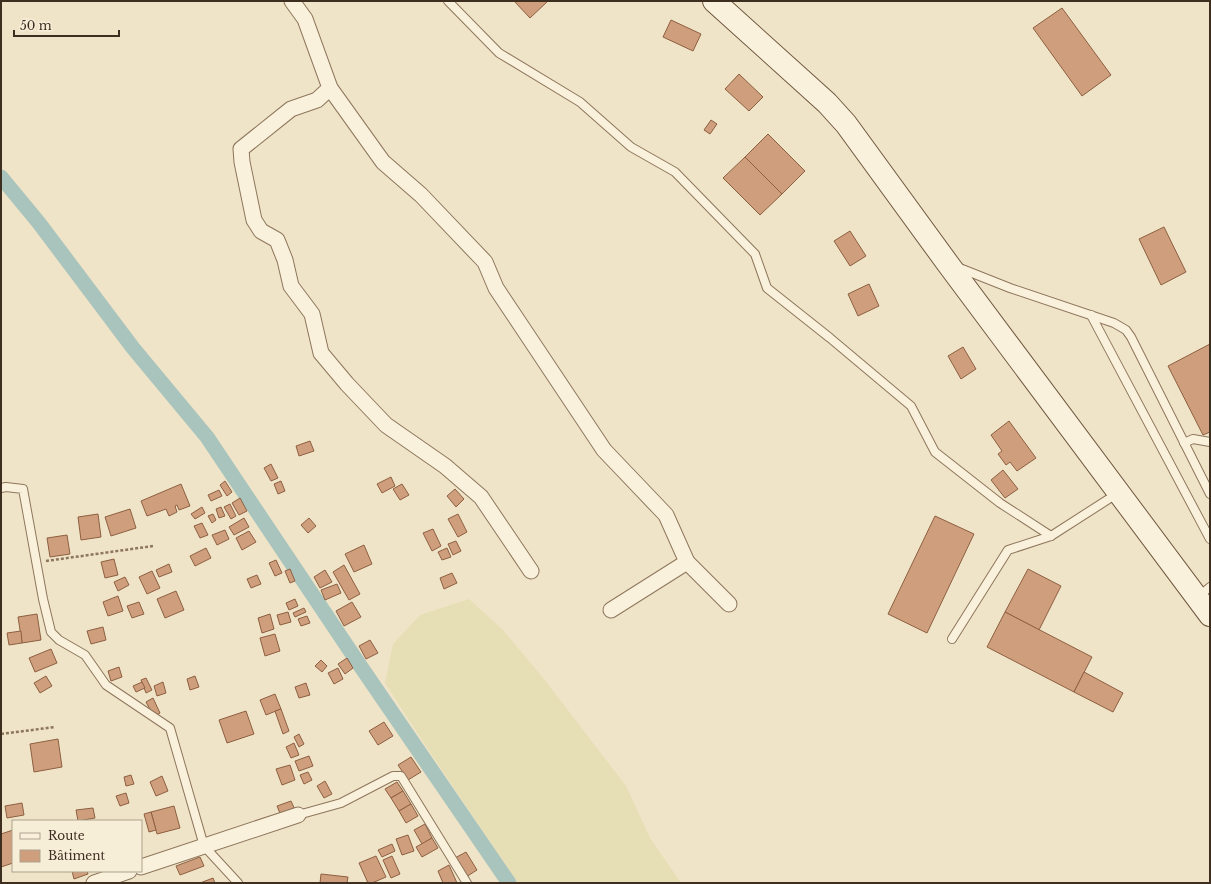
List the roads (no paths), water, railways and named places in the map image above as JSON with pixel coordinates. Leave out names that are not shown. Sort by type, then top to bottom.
[{"type":"main road","points":[[714,1],[827,103],[846,124],[948,264],[1119,493],[1204,592],[1210,615]]},
{"type":"street","points":[[292,1],[306,19],[330,88],[383,162],[421,195],[485,262],[496,288],[604,450],[666,515],[687,562],[729,604]]},
{"type":"street","points":[[330,88],[317,100],[291,109],[241,149],[242,162],[254,220],[261,231],[277,240],[285,260],[290,286],[312,314],[321,353],[347,384],[386,425],[445,466],[481,497],[531,571]]},
{"type":"street","points":[[610,610],[687,562]]},
{"type":"street","points":[[142,867],[298,815]]},
{"type":"street","points":[[94,883],[126,872]]},
{"type":"lane","points":[[448,1],[499,53],[580,102],[631,147],[675,172],[755,254],[767,288],[830,338],[911,406],[935,452],[1000,503],[1051,536]]},
{"type":"lane","points":[[948,264],[1010,288],[1114,323],[1126,330],[1131,337],[1210,494]]},
{"type":"lane","points":[[1091,315],[1210,539]]},
{"type":"lane","points":[[1184,443],[1194,439],[1210,442]]},
{"type":"lane","points":[[1,488],[6,487],[23,489],[36,562],[51,632],[59,640],[84,655],[106,685],[170,728],[204,846],[238,883]]},
{"type":"lane","points":[[952,639],[1008,550],[1051,536],[1119,493]]},
{"type":"lane","points":[[298,815],[340,803],[393,776],[401,776],[467,883]]},
{"type":"waterway","points":[[1,177],[39,223],[133,348],[207,437],[359,664],[509,883]]}]
